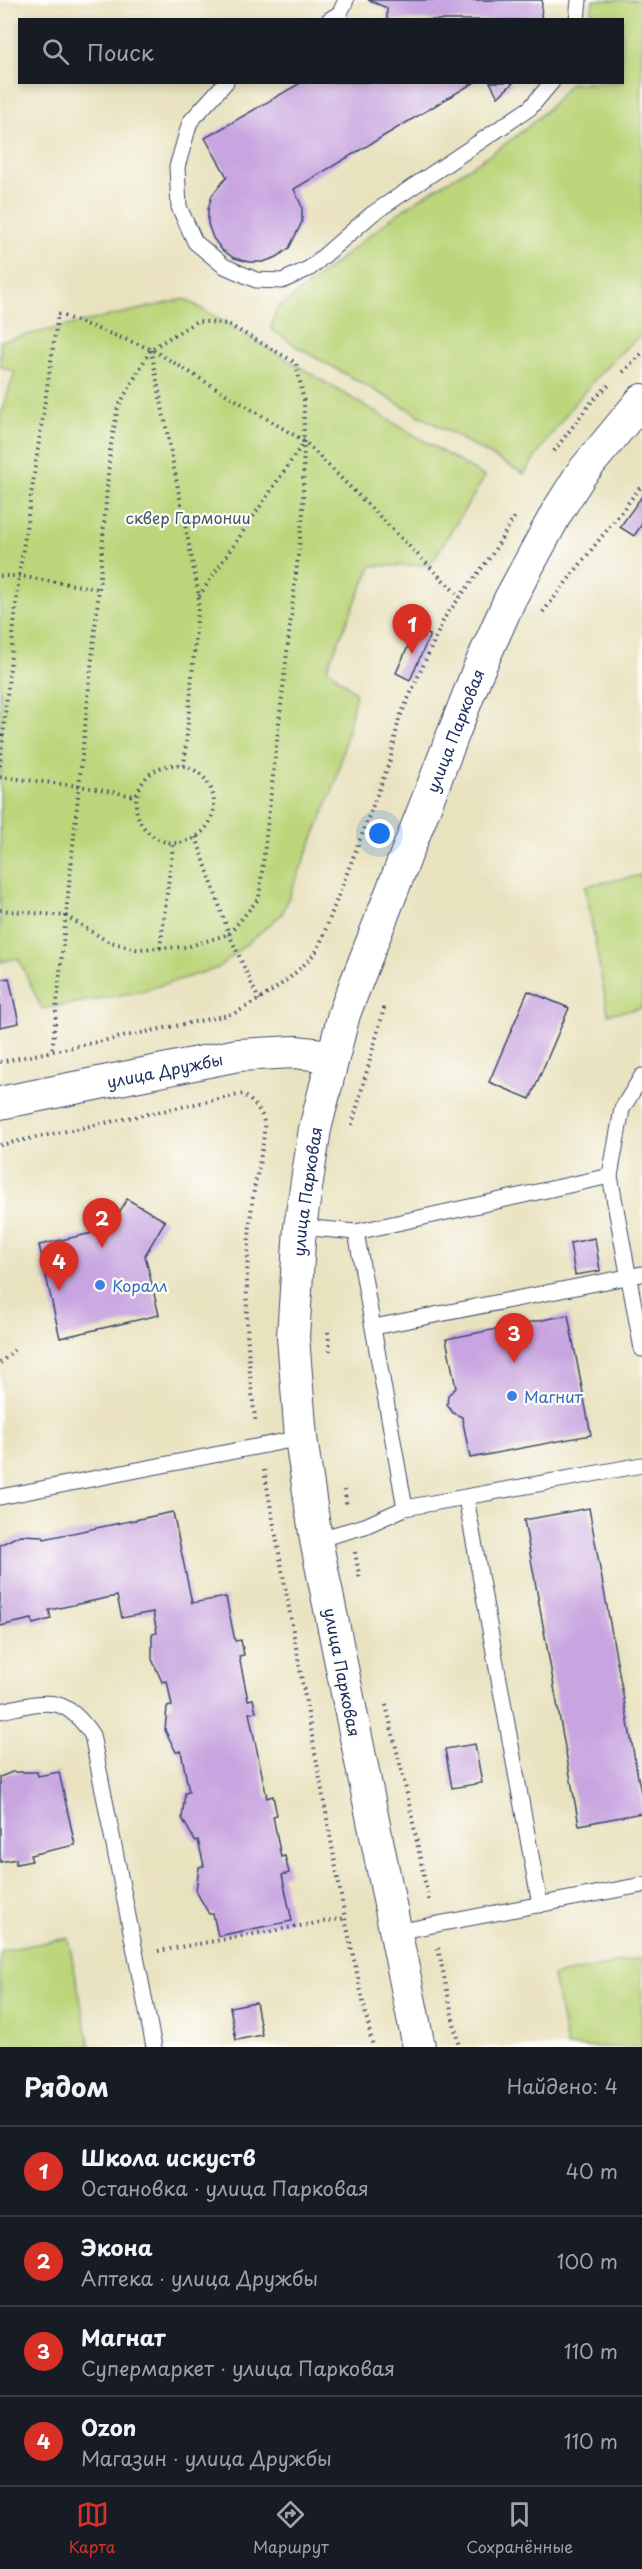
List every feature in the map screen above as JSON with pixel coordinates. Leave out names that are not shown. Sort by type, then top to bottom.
[{"type":"street","name":"улица Парковая","points":[[419,2047],[316,1540],[301,1438],[293,1337],[300,1227],[315,1129],[332,1056],[359,969],[477,672],[510,599],[581,474],[642,400]]},
{"type":"street","name":"улица Дружбы","points":[[0,1102],[238,1056],[295,1052],[332,1056]]},
{"type":"lane","points":[[332,18],[340,13],[346,0]]},
{"type":"lane","points":[[577,18],[579,0]]},
{"type":"lane","points":[[224,84],[190,122],[177,167],[179,207],[195,242],[224,266],[256,280],[282,280],[310,267],[372,214],[530,108],[550,84]]},
{"type":"lane","points":[[642,1076],[622,1109],[610,1176],[635,1276],[642,1349]]},
{"type":"lane","points":[[300,1227],[356,1232],[610,1176]]},
{"type":"lane","points":[[356,1232],[405,1508]]},
{"type":"lane","points":[[374,1328],[635,1276]]},
{"type":"lane","points":[[0,1497],[301,1438]]},
{"type":"lane","points":[[316,1540],[351,1530],[405,1508],[642,1465]]},
{"type":"lane","points":[[466,1498],[540,1905]]},
{"type":"lane","points":[[0,1711],[41,1702],[64,1705],[79,1715],[92,1735],[154,2047]]},
{"type":"lane","points":[[396,1932],[642,1885]]},
{"type":"path","points":[[0,766],[19,576],[58,314],[151,350],[304,441],[460,597]]},
{"type":"path","points":[[0,910],[66,916],[107,941],[136,949],[187,947],[230,934],[259,898],[303,512],[304,401],[296,363],[228,324],[197,321],[151,350],[118,407],[110,450],[99,589],[66,916],[52,1052]]},
{"type":"path","points":[[151,350],[199,596],[184,767]]},
{"type":"path","points":[[199,596],[304,441]]},
{"type":"path","points":[[537,618],[642,484]]},
{"type":"path","points":[[0,576],[19,576],[99,589]]},
{"type":"path","points":[[174,764],[204,778],[215,800],[211,821],[196,837],[173,845],[154,838],[146,831],[136,813],[135,796],[138,787],[154,771],[174,764]]},
{"type":"path","points":[[0,777],[79,786],[135,796]]},
{"type":"path","points":[[196,837],[230,934],[259,1000]]},
{"type":"path","points":[[160,948],[173,845]]},
{"type":"path","points":[[0,1062],[233,1014],[259,1000],[305,966],[318,949]]},
{"type":"path","points":[[350,1135],[387,1001]]},
{"type":"path","points":[[0,1145],[243,1094]]},
{"type":"path","points":[[328,1328],[330,1362]]},
{"type":"path","points":[[0,1363],[14,1350]]},
{"type":"path","points":[[344,1486],[361,1586]]},
{"type":"path","points":[[383,1695],[408,1798],[459,2047]]},
{"type":"path","points":[[137,1955],[345,1918],[373,2047]]},
{"type":"green space","points":[[593,0],[642,0],[642,334],[592,382],[524,474],[299,348],[271,329],[276,309],[396,215],[511,140],[533,123],[569,84],[624,84],[624,18],[591,18]]},
{"type":"green space","name":"сквер Гармонии","points":[[185,299],[485,477],[430,565],[371,566],[327,668],[356,693],[336,782],[282,914],[218,968],[138,992],[42,1009],[18,958],[0,962],[0,417],[15,372],[0,366],[0,341]]},
{"type":"green space","points":[[642,875],[642,1008],[608,1014],[585,886]]},
{"type":"green space","points":[[68,1938],[90,2047],[0,2047],[0,1951]]},
{"type":"green space","points":[[642,1958],[642,2047],[567,2047],[553,1976]]},
{"type":"building","points":[[368,0],[542,0],[541,18],[387,18],[387,8]]},
{"type":"building","points":[[299,84],[472,84],[294,189],[302,207],[302,222],[289,248],[277,257],[263,262],[249,262],[234,258],[222,250],[213,238],[208,224],[208,209],[212,195],[227,177],[205,138]]},
{"type":"building","points":[[491,84],[512,84],[498,97]]},
{"type":"building","points":[[642,496],[642,524],[634,536],[620,527]]},
{"type":"building","points":[[416,629],[430,635],[410,680],[396,673]]},
{"type":"building","points":[[9,978],[19,1023],[0,1027],[0,980]]},
{"type":"building","points":[[528,991],[569,1008],[530,1099],[489,1082]]},
{"type":"building","name":"Коралл","points":[[127,1199],[165,1221],[145,1255],[159,1315],[60,1338],[39,1245],[110,1229]]},
{"type":"building","points":[[595,1238],[600,1271],[575,1275],[570,1243]]},
{"type":"building","points":[[568,1315],[591,1435],[470,1458],[462,1417],[453,1413],[447,1405],[448,1395],[456,1388],[446,1339]]},
{"type":"building","points":[[589,1508],[642,1799],[642,1813],[579,1825],[524,1520]]},
{"type":"building","points":[[173,1512],[192,1603],[226,1597],[235,1641],[241,1640],[244,1655],[239,1656],[248,1700],[253,1699],[256,1712],[249,1713],[267,1798],[273,1796],[277,1815],[273,1816],[281,1857],[285,1856],[289,1873],[282,1875],[292,1921],[218,1936],[213,1914],[209,1914],[196,1891],[199,1867],[204,1866],[198,1840],[195,1841],[182,1818],[185,1793],[189,1792],[181,1751],[176,1752],[165,1730],[167,1707],[172,1706],[167,1681],[162,1682],[152,1659],[152,1634],[157,1633],[153,1612],[122,1618],[117,1596],[49,1610],[51,1619],[33,1624],[32,1619],[0,1626],[0,1545],[20,1535],[43,1536],[44,1539]]},
{"type":"building","points":[[475,1744],[482,1783],[452,1788],[445,1749]]},
{"type":"building","points":[[12,1772],[37,1772],[38,1776],[59,1772],[75,1845],[30,1855],[32,1861],[16,1864],[16,1859],[0,1862],[0,1777]]},
{"type":"building","points":[[256,2002],[262,2035],[236,2040],[230,2007]]},
{"type":"place","name":"Школа искуств","points":[[412,654]]},
{"type":"place","name":"Экона","points":[[102,1248]]},
{"type":"place","name":"Коралл","points":[[100,1285]]},
{"type":"place","name":"Ozon","points":[[59,1291]]},
{"type":"place","name":"Магнат","points":[[514,1363]]},
{"type":"place","name":"Магнит","points":[[512,1396]]}]
